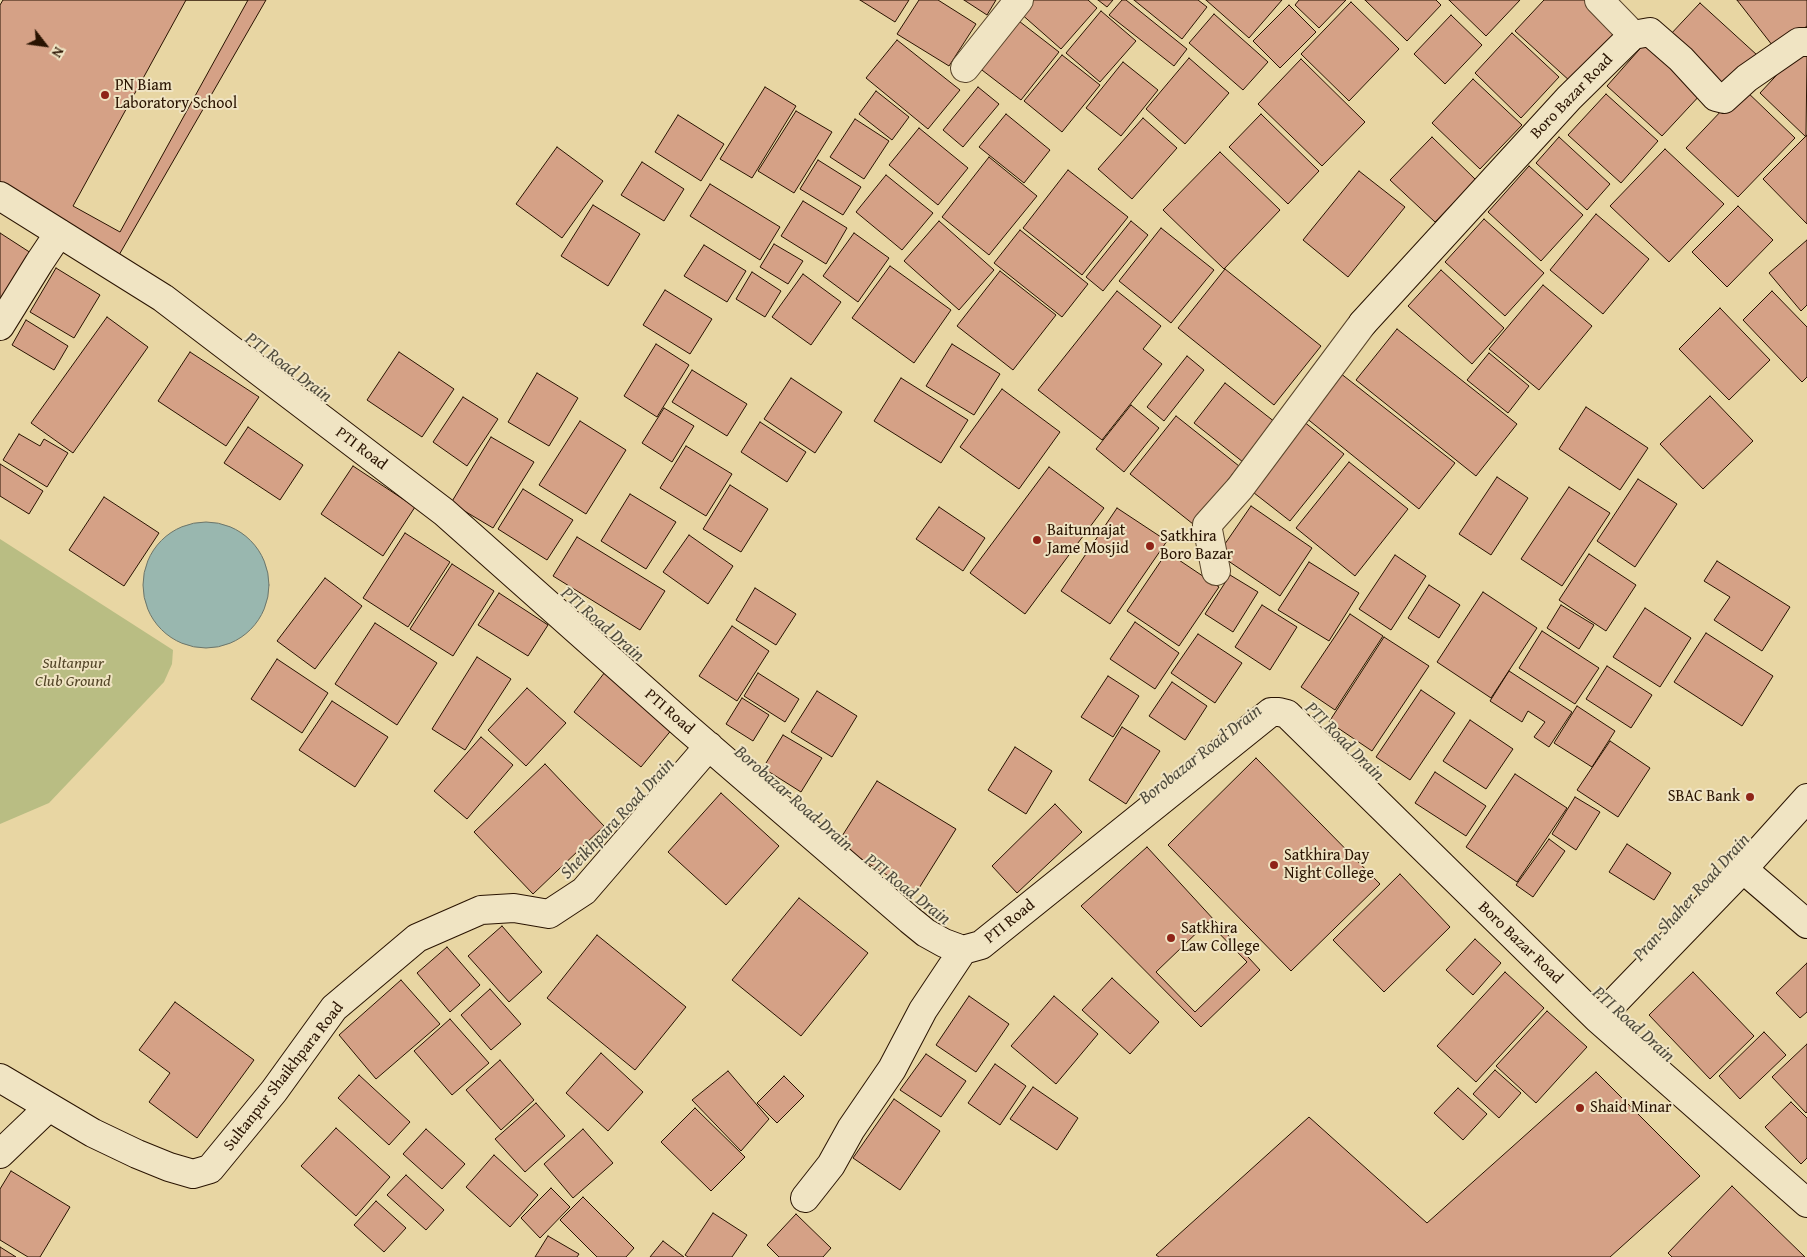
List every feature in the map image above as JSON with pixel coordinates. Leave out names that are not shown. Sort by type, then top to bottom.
[{"type":"main road","points":[[965,68],[1019,0]]},
{"type":"main road","points":[[1599,0],[1633,35],[1650,32],[1681,59],[1716,97],[1724,99],[1747,78],[1799,42],[1807,42]]},
{"type":"main road","name":"Boro Bazar Road","points":[[1216,571],[1207,525],[1240,488],[1363,323],[1569,98],[1633,35]]},
{"type":"main road","name":"PTI Road","points":[[0,196],[163,298],[444,512],[910,920],[926,933],[944,943],[963,950],[981,946],[1271,712],[1287,714]]},
{"type":"main road","points":[[0,326],[59,232]]},
{"type":"main road","name":"Boro Bazar Road","points":[[1287,714],[1598,1019],[1807,1203]]},
{"type":"main road","name":"Sultanpur Shaikhpara Road","points":[[0,1078],[93,1133],[169,1168],[193,1174],[210,1169],[274,1091],[334,1008],[416,938],[481,910],[514,908],[549,914],[584,891],[709,746]]},
{"type":"main road","points":[[1598,1019],[1742,869],[1807,798]]},
{"type":"main road","points":[[1742,869],[1807,924]]},
{"type":"main road","points":[[805,1198],[831,1165],[851,1129],[892,1069],[923,1010],[963,950]]},
{"type":"main road","points":[[0,1154],[50,1107]]},
{"type":"green space","name":"Sultanpur Club Ground","points":[[0,539],[173,650],[172,664],[164,682],[49,803],[0,824]]},
{"type":"water","points":[[206,522],[230,527],[251,540],[264,561],[269,585],[264,609],[251,630],[230,643],[206,648],[182,643],[161,630],[148,609],[143,585],[148,561],[161,540],[182,527]]},
{"type":"building","name":"PN Biam Laboratory School","points":[[3,0],[266,0],[119,255],[0,186],[0,5]]},
{"type":"building","points":[[186,0],[248,0],[120,232],[73,206]]},
{"type":"building","points":[[860,0],[909,0],[895,22]]},
{"type":"building","points":[[919,0],[938,0],[976,24],[949,66],[897,34]]},
{"type":"building","points":[[964,0],[996,0],[987,15]]},
{"type":"building","points":[[1029,0],[1088,0],[1097,8],[1061,49],[1019,12]]},
{"type":"building","points":[[1098,0],[1113,0],[1107,7]]},
{"type":"building","points":[[1122,0],[1126,0],[1187,49],[1174,66],[1109,15]]},
{"type":"building","points":[[1134,0],[1198,0],[1207,7],[1182,39]]},
{"type":"building","points":[[1206,0],[1282,0],[1249,38]]},
{"type":"building","points":[[1299,0],[1346,0],[1319,28],[1295,5]]},
{"type":"building","points":[[1365,0],[1436,0],[1441,5],[1407,41]]},
{"type":"building","points":[[1449,0],[1520,0],[1486,36]]},
{"type":"building","points":[[1544,0],[1587,0],[1620,30],[1571,82],[1515,31]]},
{"type":"building","points":[[1737,0],[1807,0],[1807,26],[1776,50]]},
{"type":"building","points":[[1351,2],[1399,49],[1349,101],[1301,54]]},
{"type":"building","points":[[1700,3],[1757,55],[1727,89],[1669,36]]},
{"type":"building","points":[[1289,5],[1316,32],[1280,68],[1253,41]]},
{"type":"building","points":[[1101,11],[1136,41],[1100,82],[1066,53]]},
{"type":"building","points":[[1214,14],[1268,62],[1243,90],[1189,43]]},
{"type":"building","points":[[1451,15],[1482,45],[1445,84],[1414,54]]},
{"type":"building","points":[[1015,18],[1059,52],[1021,100],[978,67]]},
{"type":"building","points":[[1512,33],[1559,77],[1521,118],[1475,73]]},
{"type":"building","points":[[897,40],[960,90],[928,129],[866,78]]},
{"type":"building","points":[[1646,42],[1702,93],[1662,136],[1607,86]]},
{"type":"building","points":[[1800,50],[1807,56],[1806,137],[1760,93]]},
{"type":"building","points":[[1062,55],[1100,85],[1062,132],[1024,101]]},
{"type":"building","points":[[1189,58],[1229,93],[1185,144],[1146,109]]},
{"type":"building","points":[[1301,59],[1365,122],[1322,166],[1258,104]]},
{"type":"building","points":[[1123,62],[1158,90],[1121,136],[1086,108]]},
{"type":"building","points":[[1473,79],[1522,125],[1480,169],[1432,123]]},
{"type":"building","points":[[765,87],[796,106],[752,178],[720,159]]},
{"type":"building","points":[[978,87],[999,104],[963,147],[943,130]]},
{"type":"building","points":[[1743,88],[1795,138],[1738,197],[1686,148]]},
{"type":"building","points":[[876,91],[909,117],[892,140],[859,114]]},
{"type":"building","points":[[1606,94],[1658,141],[1621,183],[1568,135]]},
{"type":"building","points":[[796,111],[832,132],[794,193],[758,171]]},
{"type":"building","points":[[1006,114],[1050,150],[1024,183],[979,147]]},
{"type":"building","points":[[1261,114],[1319,171],[1288,204],[1229,147]]},
{"type":"building","points":[[678,115],[724,144],[701,181],[655,152]]},
{"type":"building","points":[[1143,118],[1177,148],[1132,199],[1098,169]]},
{"type":"building","points":[[855,119],[889,141],[864,179],[830,157]]},
{"type":"building","points":[[919,128],[968,168],[938,205],[889,165]]},
{"type":"building","points":[[1807,135],[1807,224],[1763,179]]},
{"type":"building","points":[[1432,137],[1476,180],[1435,222],[1390,180]]},
{"type":"building","points":[[1559,137],[1610,184],[1587,210],[1536,163]]},
{"type":"building","points":[[557,147],[603,181],[562,238],[516,204]]},
{"type":"building","points":[[1665,149],[1724,204],[1669,262],[1610,206]]},
{"type":"building","points":[[1220,152],[1280,210],[1224,269],[1163,210]]},
{"type":"building","points":[[989,157],[1037,196],[989,255],[942,217]]},
{"type":"building","points":[[818,160],[861,187],[843,215],[800,189]]},
{"type":"building","points":[[642,162],[684,189],[664,221],[621,195]]},
{"type":"building","points":[[1529,166],[1583,215],[1541,261],[1488,212]]},
{"type":"building","points":[[1068,170],[1128,217],[1082,275],[1023,228]]},
{"type":"building","points":[[1359,171],[1405,207],[1348,277],[1303,240]]},
{"type":"building","points":[[886,175],[933,213],[902,250],[856,212]]},
{"type":"building","points":[[710,184],[780,227],[760,260],[690,216]]},
{"type":"building","points":[[803,201],[847,228],[826,264],[781,236]]},
{"type":"building","points":[[593,205],[640,234],[608,286],[561,256]]},
{"type":"building","points":[[1738,206],[1773,240],[1727,287],[1692,252]]},
{"type":"building","points":[[1596,214],[1649,259],[1603,314],[1550,270]]},
{"type":"building","points":[[1484,219],[1544,273],[1505,316],[1445,262]]},
{"type":"building","points":[[939,221],[994,270],[959,310],[904,261]]},
{"type":"building","points":[[1131,221],[1148,235],[1103,291],[1086,277]]},
{"type":"building","points":[[1161,228],[1214,270],[1171,323],[1119,281]]},
{"type":"building","points":[[1020,230],[1088,284],[1062,317],[994,263]]},
{"type":"building","points":[[0,233],[31,253],[0,300]]},
{"type":"building","points":[[854,233],[889,258],[858,302],[823,276]]},
{"type":"building","points":[[1807,240],[1807,305],[1801,311],[1769,273]]},
{"type":"building","points":[[774,244],[803,261],[788,284],[760,267]]},
{"type":"building","points":[[704,245],[746,271],[727,302],[684,276]]},
{"type":"building","points":[[890,266],[951,310],[914,363],[852,318]]},
{"type":"building","points":[[56,268],[100,295],[74,338],[30,312]]},
{"type":"building","points":[[1225,269],[1321,346],[1274,405],[1178,328]]},
{"type":"building","points":[[1441,270],[1504,328],[1472,364],[1408,306]]},
{"type":"building","points":[[1000,271],[1056,315],[1013,370],[957,326]]},
{"type":"building","points":[[752,272],[781,291],[765,317],[736,299]]},
{"type":"building","points":[[803,274],[841,302],[811,345],[772,317]]},
{"type":"building","points":[[1543,285],[1592,326],[1539,390],[1489,349]]},
{"type":"building","points":[[665,290],[712,319],[690,354],[643,325]]},
{"type":"building","points":[[1117,291],[1161,326],[1143,349],[1162,364],[1102,440],[1038,390]]},
{"type":"building","points":[[1772,291],[1807,327],[1807,377],[1802,382],[1743,320]]},
{"type":"building","points":[[1720,308],[1770,360],[1729,400],[1679,349]]},
{"type":"building","points":[[107,317],[148,347],[73,453],[31,423]]},
{"type":"building","points":[[26,320],[68,346],[54,370],[12,345]]},
{"type":"building","points":[[1397,329],[1517,424],[1476,476],[1356,380]]},
{"type":"building","points":[[656,344],[689,365],[657,417],[624,396]]},
{"type":"building","points":[[952,344],[1000,374],[974,415],[926,386]]},
{"type":"building","points":[[190,352],[259,397],[226,446],[158,401]]},
{"type":"building","points":[[399,352],[454,389],[422,437],[367,400]]},
{"type":"building","points":[[1489,353],[1529,386],[1508,413],[1467,380]]},
{"type":"building","points":[[1187,356],[1204,370],[1164,421],[1147,407]]},
{"type":"building","points":[[692,370],[747,404],[727,436],[672,402]]},
{"type":"building","points":[[537,373],[578,398],[549,446],[508,422]]},
{"type":"building","points":[[1340,373],[1455,463],[1419,509],[1305,417]]},
{"type":"building","points":[[791,378],[842,412],[815,453],[764,419]]},
{"type":"building","points":[[901,378],[968,420],[941,463],[874,421]]},
{"type":"building","points":[[1225,383],[1280,426],[1248,466],[1194,423]]},
{"type":"building","points":[[1002,389],[1060,432],[1019,489],[960,447]]},
{"type":"building","points":[[1710,396],[1753,441],[1703,489],[1660,444]]},
{"type":"building","points":[[463,397],[498,419],[467,466],[433,442]]},
{"type":"building","points":[[1131,405],[1159,428],[1124,472],[1096,449]]},
{"type":"building","points":[[1586,407],[1648,448],[1620,490],[1559,449]]},
{"type":"building","points":[[664,408],[694,426],[672,462],[642,443]]},
{"type":"building","points":[[1176,416],[1239,466],[1193,524],[1130,474]]},
{"type":"building","points":[[580,421],[626,450],[586,514],[539,485]]},
{"type":"building","points":[[1303,421],[1344,454],[1290,521],[1249,489]]},
{"type":"building","points":[[760,422],[806,452],[787,482],[741,452]]},
{"type":"building","points":[[248,427],[303,465],[280,500],[224,463]]},
{"type":"building","points":[[19,434],[40,446],[44,439],[68,453],[47,487],[3,460]]},
{"type":"building","points":[[491,437],[534,462],[493,528],[451,503]]},
{"type":"building","points":[[686,446],[732,474],[706,516],[660,488]]},
{"type":"building","points":[[1349,462],[1408,509],[1355,576],[1296,528]]},
{"type":"building","points":[[0,464],[43,491],[29,514],[0,496]]},
{"type":"building","points":[[353,466],[415,507],[383,556],[321,514]]},
{"type":"building","name":"Baitunnajat Jame Mosjid","points":[[1049,467],[1104,508],[1025,614],[970,573]]},
{"type":"building","points":[[1497,477],[1528,498],[1491,555],[1459,534]]},
{"type":"building","points":[[1638,479],[1677,504],[1635,567],[1597,541]]},
{"type":"building","points":[[730,485],[768,509],[741,552],[703,529]]},
{"type":"building","points":[[1569,487],[1610,513],[1562,586],[1521,559]]},
{"type":"building","points":[[523,489],[573,520],[547,560],[498,529]]},
{"type":"building","points":[[630,494],[676,522],[646,569],[601,541]]},
{"type":"building","points":[[104,497],[159,533],[124,586],[69,550]]},
{"type":"building","points":[[1251,506],[1312,548],[1280,596],[1218,554]]},
{"type":"building","points":[[939,507],[985,538],[963,571],[916,539]]},
{"type":"building","points":[[1117,508],[1167,541],[1110,624],[1061,591]]},
{"type":"building","points":[[405,533],[450,562],[408,627],[363,598]]},
{"type":"building","points":[[689,535],[733,566],[708,604],[663,572]]},
{"type":"building","points":[[577,537],[665,591],[640,630],[553,576]]},
{"type":"building","points":[[1167,552],[1219,587],[1179,646],[1127,611]]},
{"type":"building","points":[[1589,554],[1636,585],[1606,631],[1559,600]]},
{"type":"building","points":[[1395,555],[1426,576],[1391,630],[1359,609]]},
{"type":"building","points":[[1717,561],[1790,607],[1762,651],[1714,620],[1730,597],[1704,581]]},
{"type":"building","points":[[1309,562],[1359,593],[1329,641],[1278,610]]},
{"type":"building","points":[[452,564],[494,591],[453,656],[410,629]]},
{"type":"building","points":[[1230,575],[1258,592],[1233,632],[1205,614]]},
{"type":"building","points":[[325,578],[362,606],[315,669],[277,641]]},
{"type":"building","points":[[1429,585],[1460,605],[1439,638],[1408,618]]},
{"type":"building","points":[[755,588],[796,614],[776,645],[736,620]]},
{"type":"building","points":[[1483,592],[1537,628],[1491,698],[1437,662]]},
{"type":"building","points":[[499,593],[548,625],[528,656],[478,625]]},
{"type":"building","points":[[1262,605],[1297,627],[1270,670],[1235,647]]},
{"type":"building","points":[[1561,605],[1594,625],[1579,649],[1547,628]]},
{"type":"building","points":[[1645,608],[1691,638],[1660,687],[1613,657]]},
{"type":"building","points":[[1350,614],[1383,636],[1335,710],[1301,687]]},
{"type":"building","points":[[1135,622],[1179,653],[1155,689],[1110,659]]},
{"type":"building","points":[[375,623],[437,663],[397,725],[335,684]]},
{"type":"building","points":[[732,626],[769,651],[737,701],[699,676]]},
{"type":"building","points":[[1542,631],[1599,668],[1575,704],[1519,668]]},
{"type":"building","points":[[1706,633],[1773,676],[1742,726],[1674,682]]},
{"type":"building","points":[[1198,634],[1242,663],[1215,703],[1171,673]]},
{"type":"building","points":[[1384,637],[1429,666],[1372,751],[1329,722]]},
{"type":"building","points":[[477,657],[511,679],[465,750],[432,729]]},
{"type":"building","points":[[277,659],[328,693],[302,733],[251,699]]},
{"type":"building","points":[[1607,666],[1652,695],[1631,728],[1586,699]]},
{"type":"building","points":[[1509,671],[1572,712],[1549,747],[1534,737],[1545,722],[1528,711],[1522,722],[1490,701]]},
{"type":"building","points":[[605,672],[673,728],[641,767],[574,712]]},
{"type":"building","points":[[758,673],[799,699],[785,722],[744,696]]},
{"type":"building","points":[[1108,676],[1139,696],[1113,737],[1081,717]]},
{"type":"building","points":[[1172,682],[1207,706],[1185,740],[1149,716]]},
{"type":"building","points":[[527,688],[566,723],[526,766],[488,730]]},
{"type":"building","points":[[1421,690],[1455,713],[1410,780],[1376,757]]},
{"type":"building","points":[[817,691],[857,716],[832,757],[791,732]]},
{"type":"building","points":[[742,698],[769,715],[753,741],[726,724]]},
{"type":"building","points":[[332,701],[388,737],[355,787],[299,750]]},
{"type":"building","points":[[1577,706],[1615,731],[1592,767],[1554,743]]},
{"type":"building","points":[[1470,720],[1513,749],[1486,789],[1443,761]]},
{"type":"building","points":[[1122,727],[1160,751],[1126,804],[1089,780]]},
{"type":"building","points":[[783,735],[822,758],[801,792],[763,768]]},
{"type":"building","points":[[481,737],[513,765],[467,819],[434,791]]},
{"type":"building","points":[[1610,741],[1650,768],[1618,817],[1577,790]]},
{"type":"building","points":[[1015,747],[1052,771],[1026,814],[988,790]]},
{"type":"building","name":"Satkhira Day Night College","points":[[1256,758],[1380,884],[1291,971],[1168,845]]},
{"type":"building","points":[[545,764],[604,826],[533,894],[474,832]]},
{"type":"building","points":[[1435,772],[1486,806],[1466,836],[1415,803]]},
{"type":"building","points":[[1515,774],[1567,808],[1517,882],[1466,847]]},
{"type":"building","points":[[877,781],[956,829],[916,893],[837,844]]},
{"type":"building","points":[[721,793],[779,846],[726,905],[668,852]]},
{"type":"building","points":[[1575,797],[1600,812],[1576,850],[1552,834]]},
{"type":"building","points":[[1055,804],[1082,832],[1017,893],[992,866]]},
{"type":"building","points":[[1549,839],[1565,851],[1533,897],[1516,885]]},
{"type":"building","points":[[1627,844],[1671,873],[1654,900],[1609,872]]},
{"type":"building","name":"Satkhira Law College","points":[[1147,847],[1260,970],[1201,1027],[1081,906]]},
{"type":"building","points":[[1400,874],[1450,927],[1384,992],[1333,940]]},
{"type":"building","points":[[799,898],[868,953],[801,1036],[732,980]]},
{"type":"building","points":[[1208,922],[1247,962],[1195,1012],[1156,972]]},
{"type":"building","points":[[502,926],[542,972],[509,1002],[468,956]]},
{"type":"building","points":[[597,935],[686,1007],[635,1070],[547,998]]},
{"type":"building","points":[[1475,939],[1501,963],[1473,995],[1446,970]]},
{"type":"building","points":[[447,947],[480,985],[450,1012],[417,973]]},
{"type":"building","points":[[1807,963],[1807,1012],[1800,1018],[1776,993]]},
{"type":"building","points":[[1505,972],[1544,1008],[1476,1082],[1437,1046]]},
{"type":"building","points":[[1693,972],[1754,1036],[1710,1079],[1649,1015]]},
{"type":"building","points":[[1112,978],[1159,1022],[1130,1054],[1082,1010]]},
{"type":"building","points":[[401,980],[440,1024],[376,1079],[339,1035]]},
{"type":"building","points":[[490,989],[521,1024],[491,1050],[461,1015]]},
{"type":"building","points":[[969,996],[1009,1024],[976,1072],[936,1045]]},
{"type":"building","points":[[1054,996],[1098,1034],[1056,1084],[1011,1046]]},
{"type":"building","points":[[175,1002],[254,1060],[197,1138],[149,1102],[170,1073],[139,1050]]},
{"type":"building","points":[[1547,1011],[1587,1047],[1536,1103],[1496,1066]]},
{"type":"building","points":[[450,1019],[489,1063],[452,1095],[414,1051]]},
{"type":"building","points":[[1764,1032],[1786,1055],[1740,1099],[1719,1076]]},
{"type":"building","points":[[1807,1044],[1807,1112],[1806,1113],[1772,1077]]},
{"type":"building","points":[[601,1053],[643,1092],[608,1131],[566,1093]]},
{"type":"building","points":[[926,1054],[966,1081],[941,1117],[900,1090]]},
{"type":"building","points":[[500,1060],[534,1100],[501,1130],[466,1090]]},
{"type":"building","points":[[995,1064],[1026,1086],[1000,1125],[968,1103]]},
{"type":"building","points":[[1495,1070],[1521,1093],[1499,1118],[1473,1094]]},
{"type":"building","points":[[728,1071],[769,1119],[741,1151],[692,1100]]},
{"type":"building","points":[[1596,1072],[1700,1176],[1610,1257],[1159,1257],[1156,1255],[1309,1117],[1427,1223]]},
{"type":"building","points":[[359,1075],[410,1122],[389,1145],[338,1098]]},
{"type":"building","points":[[784,1076],[804,1096],[777,1123],[757,1103]]},
{"type":"building","points":[[1033,1087],[1078,1118],[1057,1150],[1010,1119]]},
{"type":"building","points":[[1458,1088],[1487,1114],[1463,1140],[1434,1113]]},
{"type":"building","points":[[894,1099],[940,1131],[900,1190],[853,1158]]},
{"type":"building","points":[[1791,1102],[1807,1118],[1807,1158],[1801,1164],[1765,1127]]},
{"type":"building","points":[[536,1103],[565,1136],[525,1172],[495,1139]]},
{"type":"building","points":[[695,1108],[745,1157],[711,1191],[661,1142]]},
{"type":"building","points":[[336,1128],[390,1177],[356,1216],[301,1166]]},
{"type":"building","points":[[426,1129],[465,1164],[442,1189],[403,1154]]},
{"type":"building","points":[[583,1129],[613,1163],[573,1198],[544,1164]]},
{"type":"building","points":[[494,1155],[538,1195],[510,1227],[466,1187]]},
{"type":"building","points":[[11,1171],[70,1207],[40,1257],[28,1257],[0,1240],[0,1189]]},
{"type":"building","points":[[406,1175],[444,1210],[426,1230],[387,1195]]},
{"type":"building","points":[[1732,1186],[1805,1257],[1672,1257],[1668,1253]]},
{"type":"building","points":[[551,1188],[570,1207],[540,1238],[521,1218]]},
{"type":"building","points":[[583,1197],[634,1248],[626,1257],[597,1257],[560,1220]]},
{"type":"building","points":[[376,1201],[406,1228],[384,1252],[354,1225]]},
{"type":"building","points":[[713,1213],[747,1235],[732,1257],[688,1257],[685,1255]]},
{"type":"building","points":[[796,1214],[831,1248],[823,1257],[779,1257],[767,1245]]},
{"type":"building","points":[[548,1236],[579,1254],[577,1257],[535,1257]]},
{"type":"building","points":[[663,1241],[684,1257],[650,1257]]},
{"type":"building","points":[[0,1247],[16,1257],[0,1257]]},
{"type":"place","name":"PN Biam Laboratory School","points":[[105,95]]},
{"type":"place","name":"Baitunnajat Jame Mosjid","points":[[1037,540]]},
{"type":"place","name":"Satkhira Boro Bazar","points":[[1150,546]]},
{"type":"place","name":"SBAC Bank","points":[[1750,797]]},
{"type":"place","name":"Satkhira Day Night College","points":[[1274,865]]},
{"type":"place","name":"Satkhira Law College","points":[[1171,938]]},
{"type":"place","name":"Shaid Minar","points":[[1580,1108]]},
{"type":"water label","name":"PTI Road Drain","points":[[288,368]]},
{"type":"water label","name":"PTI Road Drain","points":[[602,625]]},
{"type":"water label","name":"PTI Road Drain","points":[[1344,742]]},
{"type":"water label","name":"Borobazar Road Drain","points":[[1201,755]]},
{"type":"water label","name":"Borobazar Road Drain","points":[[793,799]]},
{"type":"water label","name":"Sheikhpara Road Drain","points":[[618,819]]},
{"type":"water label","name":"PTI Road Drain","points":[[907,890]]},
{"type":"water label","name":"Pran Shaher Road Drain","points":[[1692,898]]},
{"type":"water label","name":"PTI Road Drain","points":[[1633,1025]]}]
